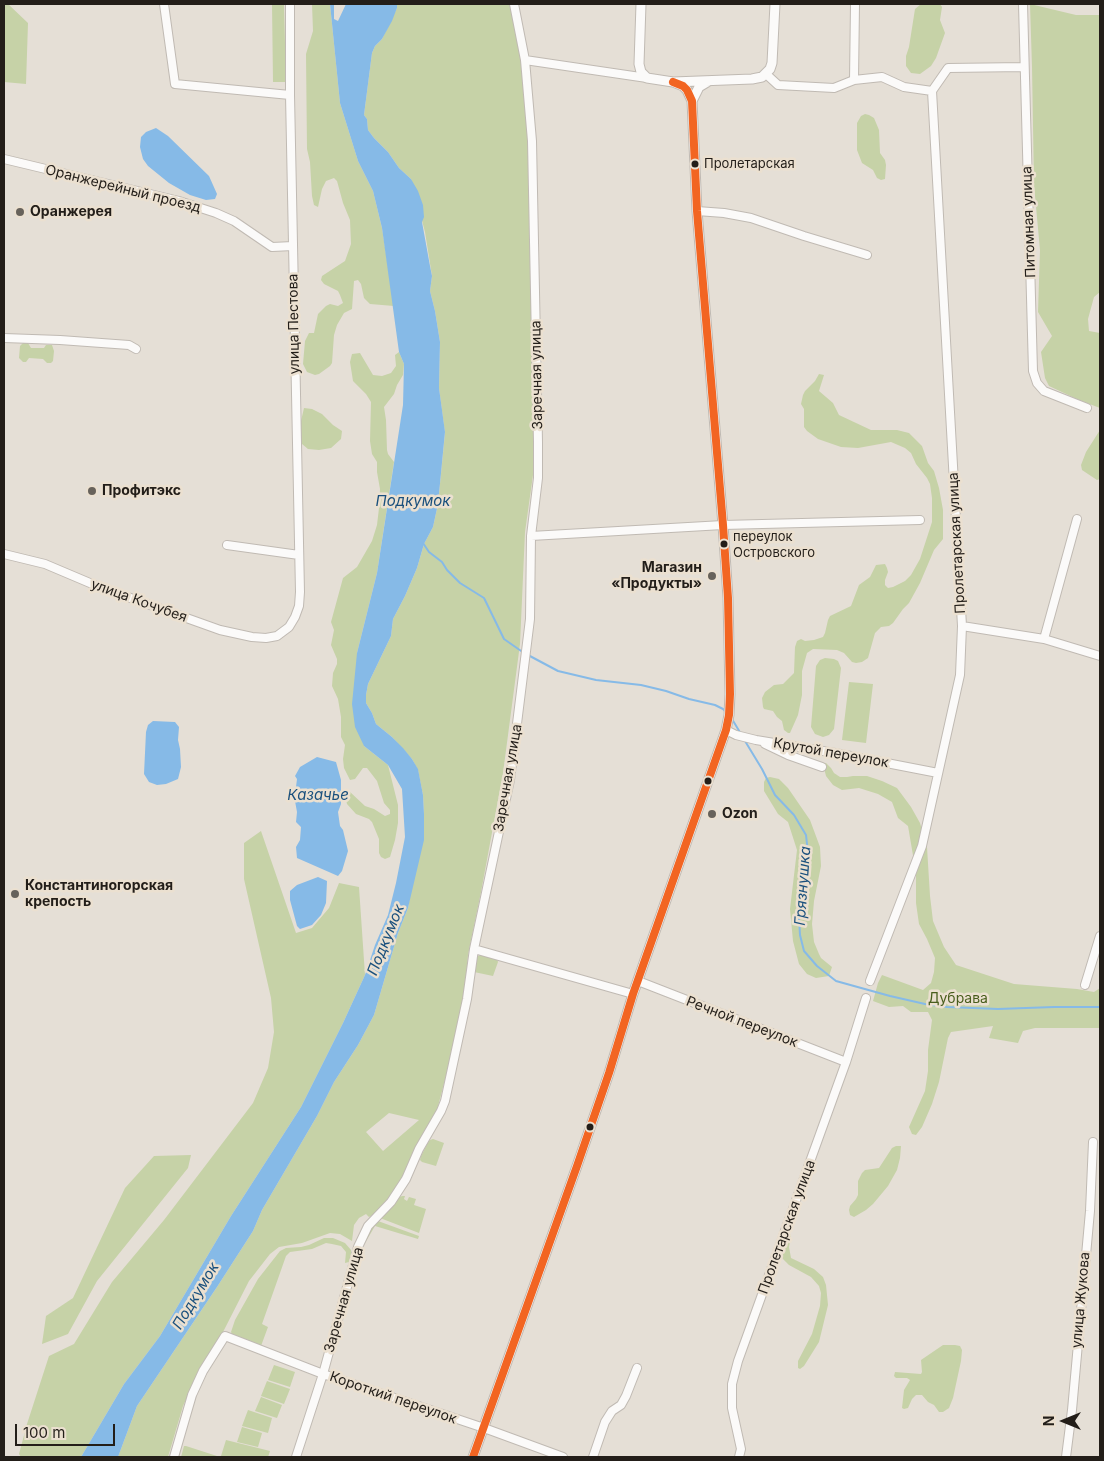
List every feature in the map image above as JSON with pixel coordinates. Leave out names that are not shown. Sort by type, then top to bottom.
[{"type":"street","points":[[164,4],[175,84],[290,95]]},
{"type":"street","name":"улица Пестова","points":[[277,636],[289,627],[299,606],[290,4]]},
{"type":"street","name":"Заречная улица","points":[[296,1457],[323,1374],[358,1247],[368,1226],[390,1202],[406,1179],[419,1149],[445,1101],[467,999],[474,950],[510,780],[530,618],[531,536],[538,478],[532,141],[525,60],[514,4]]},
{"type":"street","points":[[641,4],[639,64],[642,74],[647,78]]},
{"type":"street","points":[[525,60],[673,82],[762,77],[766,74],[772,63],[775,4]]},
{"type":"street","points":[[854,4],[854,80]]},
{"type":"street","name":"Питомная улица","points":[[1023,4],[1033,370],[1037,383],[1044,391],[1087,408]]},
{"type":"street","points":[[630,76],[634,74],[639,64]]},
{"type":"street","points":[[766,74],[778,85],[834,88],[854,80],[882,77],[904,87],[932,91],[948,68],[1024,67]]},
{"type":"street","points":[[692,101],[699,87],[711,80]]},
{"type":"street","points":[[473,1457],[609,1073],[633,994],[726,728],[730,706],[728,598],[697,211],[692,101],[683,86],[673,82]]},
{"type":"street","name":"Пролетарская улица","points":[[870,981],[922,846],[960,675],[962,626],[932,91]]},
{"type":"street","name":"Оранжерейный проезд","points":[[4,159],[179,201],[216,212],[272,247],[293,246]]},
{"type":"street","points":[[697,211],[751,218],[867,255]]},
{"type":"street","points":[[4,338],[129,345],[136,349]]},
{"type":"street","points":[[1044,639],[1077,519]]},
{"type":"street","points":[[531,536],[723,525],[920,520]]},
{"type":"street","points":[[227,545],[299,555]]},
{"type":"street","name":"улица Кочубея","points":[[4,554],[45,564],[97,586],[220,630],[252,637],[266,638],[277,636]]},
{"type":"street","points":[[962,626],[1044,639],[1100,656]]},
{"type":"street","name":"Крутой переулок","points":[[726,728],[736,735],[756,740],[938,773]]},
{"type":"street","points":[[756,740],[788,755],[822,767]]},
{"type":"street","points":[[1085,985],[1100,936]]},
{"type":"street","points":[[474,950],[633,994]]},
{"type":"street","name":"Речной переулок","points":[[638,981],[846,1062]]},
{"type":"street","name":"Пролетарская улица","points":[[739,1457],[741,1449],[732,1408],[732,1384],[738,1361],[846,1062],[866,998]]},
{"type":"street","name":"улица Жукова","points":[[1066,1457],[1090,1211],[1093,1142]]},
{"type":"street","name":"Короткий переулок","points":[[174,1457],[192,1395],[203,1371],[225,1336],[323,1374],[484,1428],[563,1457]]},
{"type":"street","points":[[592,1457],[605,1422],[612,1411],[621,1405],[637,1368]]},
{"type":"green space","points":[[4,4],[8,4],[28,23],[26,84],[4,82]]},
{"type":"green space","points":[[272,4],[284,4],[286,82],[273,82]]},
{"type":"green space","points":[[312,4],[330,4],[340,103],[358,161],[373,191],[382,228],[394,306],[370,304],[364,298],[361,284],[358,280],[354,281],[352,309],[344,313],[334,335],[332,363],[315,375],[307,372],[303,364],[305,341],[309,333],[314,333],[318,314],[326,306],[330,304],[338,306],[343,303],[338,291],[324,284],[321,280],[322,276],[345,261],[351,244],[350,220],[337,181],[334,178],[326,181],[318,207],[314,205],[312,196],[310,162],[307,149],[306,54],[313,31]]},
{"type":"green space","points":[[397,4],[511,4],[522,60],[529,148],[535,414],[533,475],[525,532],[520,644],[503,773],[468,955],[464,1000],[436,1114],[417,1146],[408,1170],[393,1196],[378,1212],[369,1217],[366,1214],[359,1218],[354,1225],[352,1241],[340,1234],[330,1233],[302,1243],[279,1247],[270,1254],[249,1281],[193,1385],[183,1406],[168,1457],[118,1457],[137,1406],[253,1231],[262,1210],[374,1015],[398,933],[408,908],[424,814],[423,795],[418,770],[412,759],[392,737],[376,724],[366,703],[366,695],[368,684],[391,636],[393,619],[405,596],[417,568],[424,544],[433,527],[438,504],[445,433],[439,388],[440,342],[430,291],[432,276],[425,232],[411,179],[399,168],[388,152],[368,130],[367,119],[364,115],[372,53],[375,46],[382,39],[397,8]],"holes":[[[389,1113],[419,1120],[383,1151],[366,1132]]]},
{"type":"green space","points":[[921,4],[940,4],[942,7],[940,20],[945,33],[936,58],[931,66],[920,74],[911,73],[906,66],[906,56],[915,9]]},
{"type":"green space","points":[[1030,4],[1076,15],[1100,15],[1100,292],[1094,297],[1088,319],[1089,331],[1100,333],[1100,408],[1049,386],[1045,378],[1041,352],[1052,336],[1038,312],[1040,250],[1034,185]]},
{"type":"green space","points":[[865,114],[874,118],[879,130],[880,153],[886,165],[885,179],[877,178],[873,170],[862,163],[857,150],[857,123],[861,116]]},
{"type":"green space","points":[[24,342],[28,343],[31,348],[44,348],[46,345],[52,345],[54,351],[53,361],[47,363],[43,359],[29,358],[26,362],[23,362],[19,358],[20,346]]},
{"type":"green space","points":[[399,352],[404,364],[403,375],[394,394],[384,407],[387,450],[394,462],[377,573],[357,653],[364,746],[388,765],[398,805],[398,823],[395,840],[390,857],[385,859],[379,853],[379,839],[372,822],[356,814],[347,804],[346,800],[346,795],[349,791],[365,806],[385,816],[390,814],[390,810],[384,803],[377,781],[367,768],[363,768],[355,779],[350,780],[344,768],[345,745],[341,737],[341,717],[338,699],[332,686],[337,659],[331,645],[334,630],[331,622],[343,578],[357,567],[372,541],[377,525],[379,508],[380,489],[377,462],[372,454],[370,441],[371,402],[353,381],[350,362],[352,354],[360,353],[373,375],[382,376],[391,373],[396,366],[395,355]]},
{"type":"green space","points":[[819,374],[824,375],[819,391],[833,403],[839,415],[871,430],[897,430],[909,433],[922,446],[928,463],[934,471],[939,488],[943,510],[943,539],[934,550],[909,603],[893,623],[889,626],[881,627],[875,633],[868,658],[856,663],[837,650],[813,649],[807,653],[802,671],[802,695],[798,715],[790,733],[788,733],[784,730],[782,721],[773,711],[764,709],[762,698],[765,692],[774,685],[783,684],[794,673],[797,641],[801,639],[805,641],[814,640],[823,637],[830,616],[851,606],[859,585],[870,577],[876,565],[885,564],[888,572],[885,585],[888,588],[905,581],[911,575],[920,559],[932,522],[930,484],[911,453],[905,448],[891,442],[858,448],[841,447],[818,439],[807,431],[804,427],[804,409],[801,404],[805,391]]},
{"type":"green space","points":[[304,408],[312,409],[322,414],[342,431],[341,439],[331,448],[319,450],[308,449],[302,444],[300,433]]},
{"type":"green space","points":[[1100,430],[1100,479],[1097,480],[1082,470],[1081,465],[1086,452]]},
{"type":"green space","points":[[825,658],[838,661],[841,668],[834,729],[829,735],[823,737],[815,734],[811,727],[816,666],[820,660]]},
{"type":"green space","points":[[849,682],[873,684],[866,743],[842,740]]},
{"type":"green space","name":"Дубрава","points":[[826,763],[840,777],[867,776],[897,788],[911,807],[920,823],[927,847],[933,921],[944,947],[956,965],[1014,984],[1094,992],[1100,988],[1100,1028],[1035,1028],[1023,1031],[1018,1043],[989,1038],[993,1026],[951,1032],[932,1104],[922,1127],[916,1135],[912,1134],[909,1127],[925,1091],[932,1020],[928,1012],[911,1012],[903,1006],[889,1007],[873,1001],[882,975],[923,990],[931,983],[934,972],[935,958],[919,924],[916,903],[916,873],[908,826],[898,818],[892,802],[878,794],[859,788],[842,790],[833,785],[826,776],[823,764]]},
{"type":"green space","points":[[766,778],[779,779],[788,788],[810,820],[820,847],[821,866],[814,901],[812,924],[814,942],[819,954],[832,967],[829,976],[816,978],[807,974],[799,964],[793,941],[790,909],[797,850],[788,822],[778,814],[764,791],[764,782]]},
{"type":"green space","points":[[261,831],[296,933],[312,928],[329,908],[339,883],[359,887],[365,975],[301,1107],[231,1216],[160,1336],[124,1384],[81,1457],[21,1457],[19,1454],[27,1424],[49,1356],[74,1344],[112,1282],[164,1220],[253,1103],[268,1068],[274,1032],[271,998],[244,879],[244,843]]},
{"type":"green space","points":[[481,955],[497,959],[498,962],[493,976],[474,972],[475,957]]},
{"type":"green space","points":[[433,1139],[444,1143],[436,1166],[420,1160],[427,1144]]},
{"type":"green space","points":[[901,1146],[900,1158],[897,1170],[888,1186],[866,1210],[854,1217],[850,1215],[850,1206],[858,1195],[858,1181],[862,1173],[865,1170],[879,1168],[892,1148]]},
{"type":"green space","points":[[191,1155],[188,1168],[97,1281],[68,1334],[42,1344],[46,1316],[73,1298],[125,1188],[154,1156]]},
{"type":"green space","points":[[405,1196],[404,1199],[407,1201],[409,1197],[416,1199],[414,1205],[426,1209],[419,1233],[380,1218],[398,1197]]},
{"type":"green space","points":[[378,1221],[419,1236],[418,1239],[375,1226],[365,1243],[368,1231]]},
{"type":"green space","points":[[789,1233],[791,1235],[789,1247],[791,1258],[814,1269],[823,1277],[826,1285],[828,1305],[819,1342],[804,1366],[800,1369],[798,1368],[798,1361],[812,1334],[820,1306],[821,1293],[819,1286],[811,1277],[789,1265],[782,1258],[784,1242]]},
{"type":"green space","points":[[324,1238],[333,1238],[345,1243],[351,1250],[349,1262],[345,1263],[346,1252],[341,1246],[332,1244],[326,1243],[312,1249],[290,1252],[286,1256],[262,1324],[268,1327],[261,1346],[233,1336],[231,1332],[235,1320],[258,1279],[280,1251],[286,1248],[309,1245]]},
{"type":"green space","points":[[943,1345],[960,1346],[962,1350],[953,1398],[949,1408],[939,1412],[922,1395],[916,1395],[908,1408],[902,1408],[904,1390],[910,1380],[907,1378],[896,1378],[894,1376],[895,1372],[921,1374],[921,1360]]},
{"type":"green space","points":[[274,1365],[295,1372],[290,1387],[268,1380]]},
{"type":"green space","points":[[267,1381],[290,1389],[284,1404],[261,1396]]},
{"type":"green space","points":[[261,1397],[282,1405],[277,1418],[255,1411]]},
{"type":"green space","points":[[248,1410],[272,1418],[268,1433],[242,1426]]},
{"type":"green space","points":[[242,1427],[262,1433],[258,1447],[237,1442]]},
{"type":"green space","points":[[226,1440],[270,1451],[268,1457],[221,1456]]},
{"type":"green space","points":[[184,1446],[186,1446],[220,1457],[181,1457]]},
{"type":"water","name":"Подкумок","points":[[330,4],[334,4],[334,19],[338,21],[346,4],[397,4],[392,21],[372,53],[364,115],[367,119],[368,130],[388,152],[399,168],[411,179],[423,205],[424,217],[422,222],[432,276],[430,291],[440,342],[439,388],[445,432],[438,504],[433,527],[424,544],[417,568],[405,596],[393,619],[391,636],[368,684],[366,695],[366,703],[376,724],[403,748],[418,769],[423,795],[424,840],[408,908],[398,933],[374,1015],[358,1045],[334,1082],[317,1116],[262,1210],[253,1231],[137,1406],[118,1457],[81,1457],[124,1384],[160,1336],[231,1216],[301,1107],[365,975],[388,915],[405,837],[402,789],[388,765],[364,746],[355,727],[352,704],[357,653],[377,573],[403,405],[404,364],[399,352],[382,228],[373,191],[358,161],[340,103]]},
{"type":"water","points":[[156,128],[168,136],[209,176],[217,194],[215,199],[206,200],[190,195],[169,183],[148,166],[143,159],[140,147],[141,137],[146,132]]},
{"type":"water","points":[[153,721],[175,722],[179,727],[178,740],[181,767],[178,779],[166,784],[157,785],[149,782],[144,774],[146,732],[148,725]]},
{"type":"water","name":"Казачье","points":[[317,757],[336,762],[341,780],[341,804],[338,812],[340,826],[343,830],[348,851],[342,871],[338,876],[297,858],[296,847],[300,840],[301,827],[296,822],[297,812],[293,790],[296,787],[297,779],[295,776],[300,767]]},
{"type":"water","points":[[318,877],[327,881],[326,903],[321,915],[312,925],[300,929],[297,926],[290,900],[290,891],[297,885]]},
{"type":"waterway","name":"Грязнушка","points":[[423,543],[429,552],[442,562],[460,583],[484,598],[504,639],[524,653]]},
{"type":"waterway","name":"Грязнушка","points":[[528,655],[558,671],[596,680],[641,685],[666,691],[715,705],[726,712]]},
{"type":"waterway","name":"Грязнушка","points":[[732,719],[741,734]]},
{"type":"waterway","name":"Грязнушка","points":[[745,741],[775,795],[794,815],[806,835],[808,853],[799,918],[800,935],[804,951],[817,966],[836,981],[890,996],[947,1007],[998,1009],[1100,1007]]},
{"type":"transit line","points":[[473,1457],[577,1166],[609,1073],[633,994],[726,730],[729,715],[728,598],[697,211],[692,101],[687,90],[673,82]]},
{"type":"place","name":"Пролетарская","points":[[695,164]]},
{"type":"place","name":"Оранжерея","points":[[20,212]]},
{"type":"place","name":"Профитэкс","points":[[92,491]]},
{"type":"place","name":"переулок Островского","points":[[724,544]]},
{"type":"place","name":"Магазин «Продукты»","points":[[712,576]]},
{"type":"place","name":"Ozon","points":[[712,814]]},
{"type":"place","name":"Константиногорская крепость","points":[[15,894]]}]
